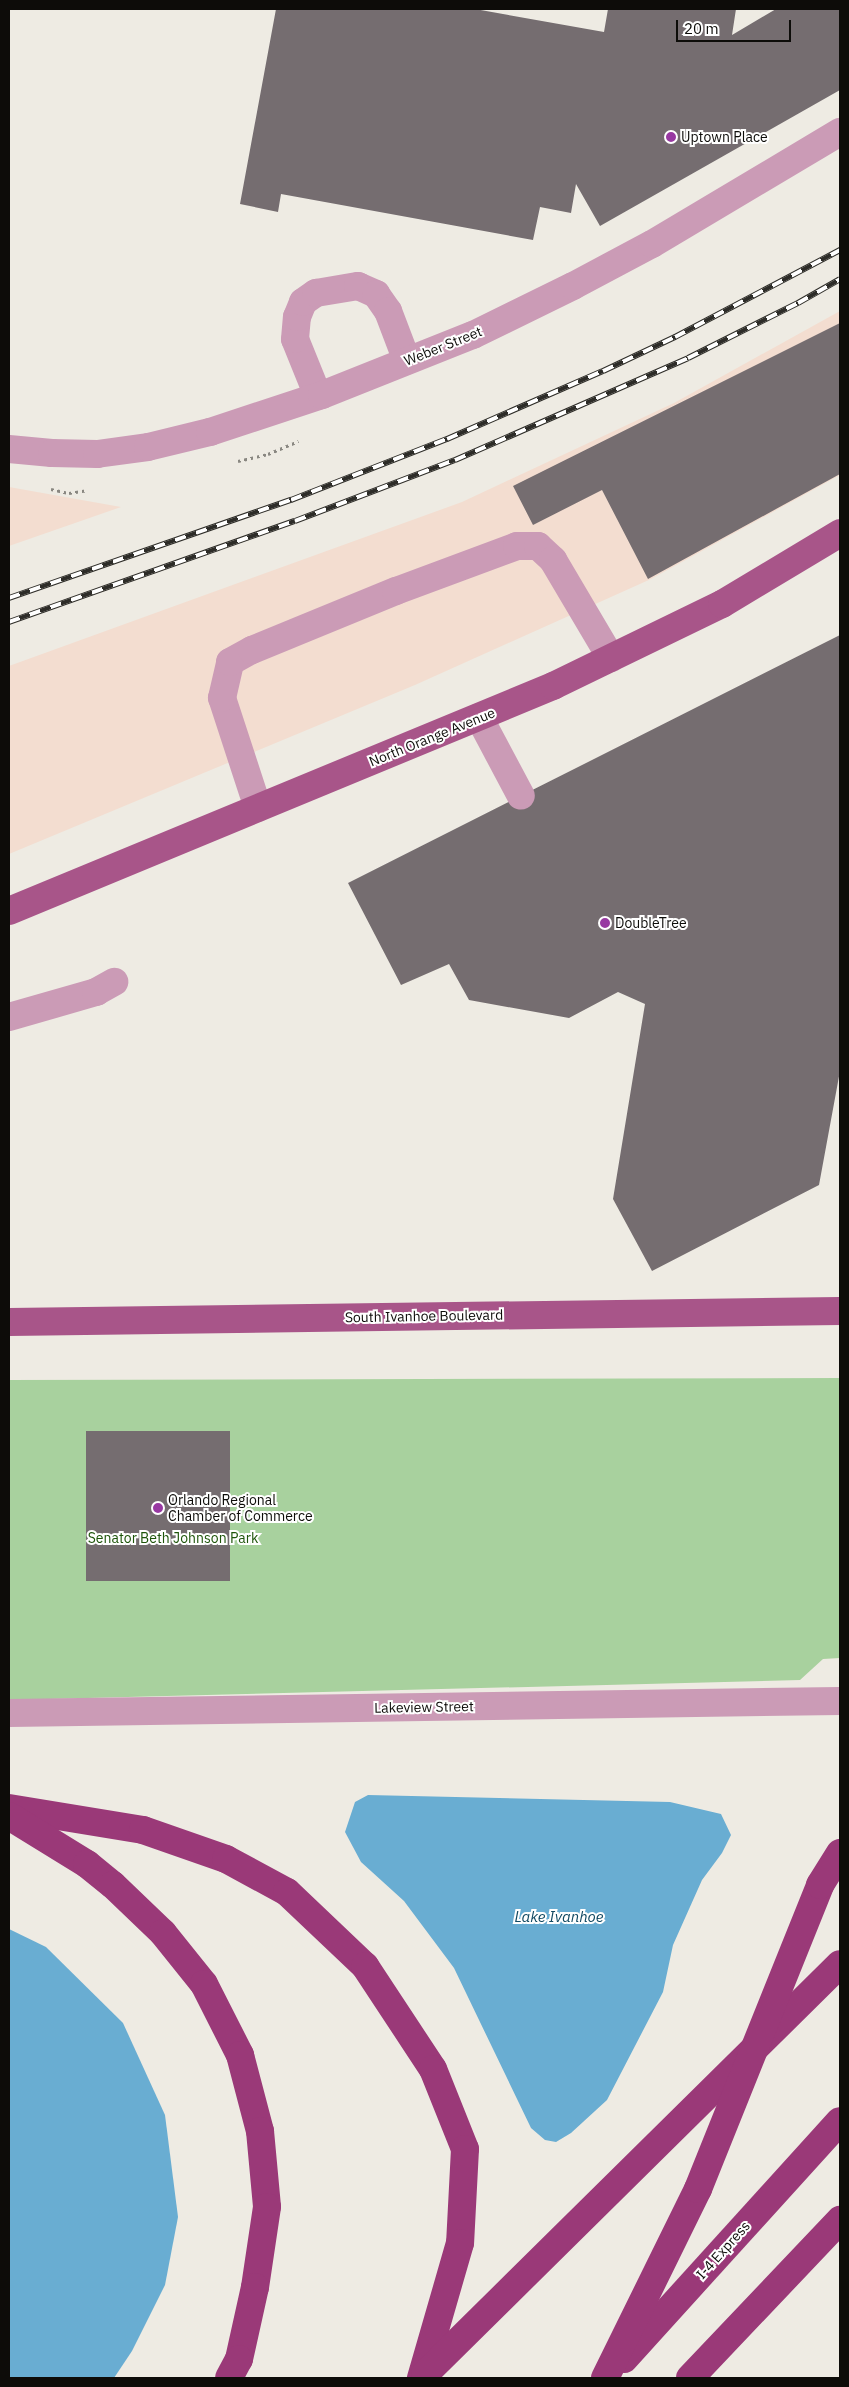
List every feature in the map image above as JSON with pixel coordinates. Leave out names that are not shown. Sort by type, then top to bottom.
[{"type":"highway","points":[[9,1808],[142,1830],[226,1859],[287,1892],[365,1966],[432,2069],[465,2149],[460,2243],[421,2378]]},
{"type":"highway","points":[[9,1816],[87,1864],[113,1885],[163,1933],[204,1984],[240,2055],[260,2131],[267,2207],[255,2287],[239,2359],[230,2378]]},
{"type":"highway","points":[[606,2378],[698,2189],[820,1885],[840,1853]]},
{"type":"highway","points":[[421,2378],[840,1964]]},
{"type":"highway","name":"I-4 Express","points":[[606,2378],[840,2121]]},
{"type":"highway","points":[[690,2378],[840,2220]]},
{"type":"main road","name":"North Orange Avenue","points":[[9,911],[553,686],[722,604],[840,533]]},
{"type":"main road","name":"South Ivanhoe Boulevard","points":[[9,1322],[840,1311]]},
{"type":"street","name":"Weber Street","points":[[9,449],[52,453],[97,454],[148,447],[210,432],[318,396],[473,335],[573,286],[652,244],[840,132]]},
{"type":"street","points":[[318,396],[295,339],[296,317],[303,302],[316,293],[358,286],[376,294],[388,310],[407,361]]},
{"type":"street","points":[[258,808],[222,698],[230,662],[252,650],[396,591],[517,546],[538,546],[553,560],[611,658]]},
{"type":"street","points":[[479,717],[521,796]]},
{"type":"street","points":[[9,1017],[96,992],[114,982]]},
{"type":"street","name":"Lakeview Street","points":[[9,1713],[840,1701]]},
{"type":"shaded area","points":[[840,311],[840,475],[651,579],[415,685],[9,854],[9,666],[462,502],[674,403]]},
{"type":"shaded area","points":[[9,487],[121,507],[9,546]]},
{"type":"green space","name":"Senator Beth Johnson Park","points":[[840,1378],[840,1658],[823,1659],[800,1680],[9,1700],[9,1380]]},
{"type":"water","name":"Lake Ivanhoe","points":[[368,1795],[670,1802],[721,1814],[731,1835],[722,1853],[702,1880],[673,1945],[663,1992],[607,2100],[571,2133],[556,2142],[545,2140],[531,2128],[454,1968],[404,1901],[361,1862],[345,1832],[355,1802]]},
{"type":"water","points":[[9,1929],[46,1947],[123,2023],[165,2115],[178,2217],[165,2285],[132,2351],[114,2378],[9,2378]]},
{"type":"building","points":[[276,9],[475,9],[604,32],[608,9],[736,9],[732,35],[776,9],[840,9],[840,90],[600,226],[576,184],[571,213],[540,207],[533,240],[281,194],[278,212],[240,204]]},
{"type":"building","points":[[840,323],[840,474],[648,579],[602,490],[533,525],[513,486]]},
{"type":"building","name":"DoubleTree","points":[[840,635],[840,1071],[819,1185],[652,1271],[613,1199],[645,1004],[618,992],[569,1018],[469,1000],[449,964],[401,985],[348,883]]},
{"type":"building","name":"Orlando Regional Chamber of Commerce","points":[[86,1431],[230,1431],[230,1581],[86,1581]]},
{"type":"railway","points":[[9,598],[291,500],[447,439],[603,371],[675,337],[840,250]]},
{"type":"railway","points":[[9,622],[295,521],[455,460],[688,358],[798,303],[840,279]]},
{"type":"place","name":"Uptown Place","points":[[671,137]]},
{"type":"place","name":"DoubleTree","points":[[605,923]]},
{"type":"place","name":"Orlando Regional Chamber of Commerce","points":[[158,1508]]}]
